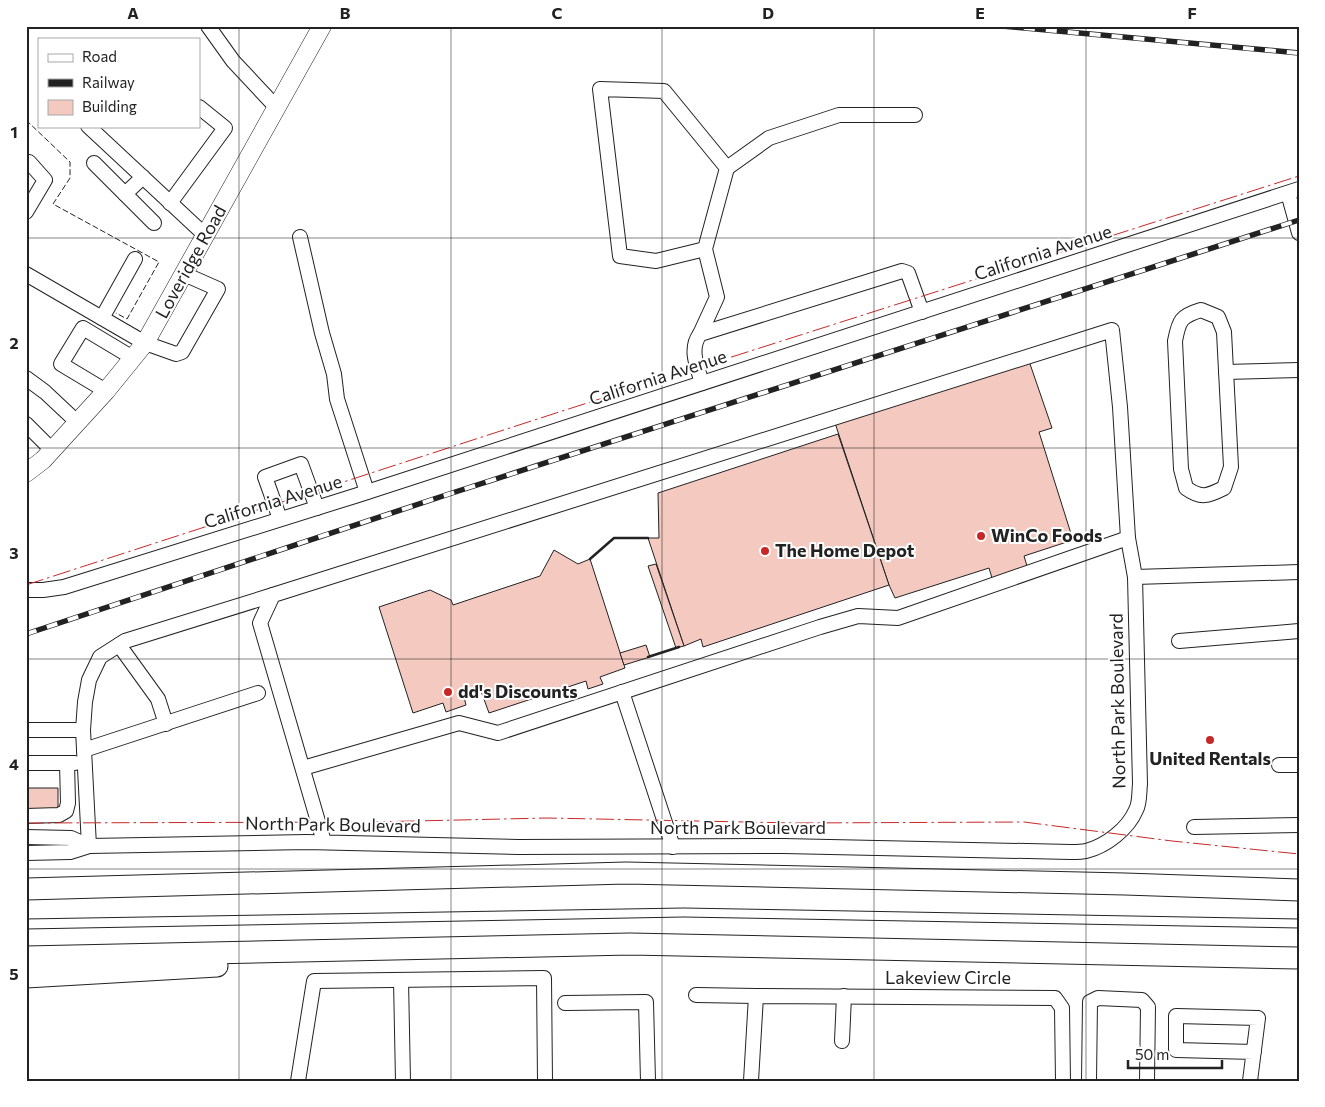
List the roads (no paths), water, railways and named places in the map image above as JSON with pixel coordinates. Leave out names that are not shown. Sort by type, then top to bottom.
[{"type":"highway","points":[[26,889],[143,884],[626,873],[1135,884],[1299,890]]},
{"type":"highway","points":[[26,957],[630,944],[1299,958]]},
{"type":"highway","points":[[26,977],[295,962],[335,949]]},
{"type":"main road","name":"Loveridge Road","points":[[26,473],[52,450],[78,422],[145,343],[322,26]]},
{"type":"street","points":[[208,26],[233,61],[277,108]]},
{"type":"street","points":[[705,249],[656,261],[620,256],[600,89],[664,91],[727,168]]},
{"type":"street","points":[[170,203],[225,128],[200,108]]},
{"type":"street","points":[[702,383],[695,360],[694,342],[700,334],[717,297],[705,249],[727,168],[769,138],[839,115],[915,116]]},
{"type":"street","points":[[90,128],[206,236]]},
{"type":"street","points":[[26,163],[29,162],[45,180],[26,212]]},
{"type":"street","points":[[94,163],[154,223]]},
{"type":"street","points":[[125,194],[142,177]]},
{"type":"street","points":[[1294,191],[1299,233]]},
{"type":"street","name":"California Avenue","points":[[26,590],[64,587],[317,508],[1294,191]]},
{"type":"street","points":[[300,237],[322,333],[334,374],[337,399],[367,492]]},
{"type":"street","points":[[102,318],[135,258]]},
{"type":"street","points":[[700,334],[902,271],[908,273],[922,312]]},
{"type":"street","points":[[26,274],[145,343],[180,354],[218,291],[217,288],[184,274]]},
{"type":"street","points":[[1202,310],[1218,317],[1224,332],[1226,372],[1231,467],[1224,488],[1210,495],[1196,495],[1186,488],[1181,469],[1175,341],[1178,328],[1186,315],[1202,310]]},
{"type":"street","points":[[106,391],[61,364],[83,328],[133,358]]},
{"type":"street","name":"North Park Boulevard","points":[[26,853],[70,852],[89,846],[324,842],[518,847],[783,846],[1071,852],[1087,851],[1107,842],[1130,822],[1137,809],[1140,784],[1135,577],[1128,538],[1120,407],[1112,330],[273,595]]},
{"type":"street","points":[[1226,372],[1299,370]]},
{"type":"street","points":[[26,378],[78,422]]},
{"type":"street","points":[[26,424],[52,450]]},
{"type":"street","points":[[280,519],[265,477],[301,464],[317,508]]},
{"type":"street","points":[[303,768],[459,723],[498,733],[858,616],[898,618],[1128,538]]},
{"type":"street","points":[[1135,577],[1299,572]]},
{"type":"street","points":[[89,846],[83,730],[89,680],[100,657],[125,641],[273,595]]},
{"type":"street","points":[[273,595],[260,623],[324,842]]},
{"type":"street","points":[[1179,641],[1299,631]]},
{"type":"street","points":[[119,645],[158,699],[166,724]]},
{"type":"street","points":[[622,692],[674,847]]},
{"type":"street","points":[[26,763],[67,763],[166,724],[258,693]]},
{"type":"street","points":[[26,730],[83,730]]},
{"type":"street","points":[[26,816],[59,815],[66,810],[68,802],[67,763]]},
{"type":"street","points":[[1279,766],[1299,765]]},
{"type":"street","points":[[1194,827],[1299,824]]},
{"type":"street","name":"North Park Boulevard","points":[[26,837],[70,838],[89,846]]},
{"type":"street","points":[[298,1081],[314,981],[544,978],[545,1081]]},
{"type":"street","points":[[401,980],[403,1081]]},
{"type":"street","name":"Lakeview Circle","points":[[696,995],[1055,998],[1062,1008],[1063,1081]]},
{"type":"street","points":[[751,1081],[756,996]]},
{"type":"street","points":[[842,1041],[844,996]]},
{"type":"street","points":[[1089,1081],[1090,1002],[1098,998],[1142,1000],[1146,1003],[1148,1007],[1147,1081]]},
{"type":"street","points":[[565,1003],[646,1002],[648,1081]]},
{"type":"street","points":[[1250,1081],[1254,1052],[1258,1018],[1176,1016],[1176,1050],[1254,1052]]},
{"type":"tram line","points":[[26,919],[684,908],[1299,919]]},
{"type":"tram line","points":[[26,929],[684,917],[1299,928]]},
{"type":"railway","points":[[1002,26],[1299,53]]},
{"type":"railway","points":[[26,634],[449,494],[1299,220]]},
{"type":"place","name":"WinCo Foods","points":[[981,536]]},
{"type":"place","name":"The Home Depot","points":[[765,551]]},
{"type":"place","name":"dd's Discounts","points":[[448,692]]},
{"type":"place","name":"United Rentals","points":[[1210,740]]}]
